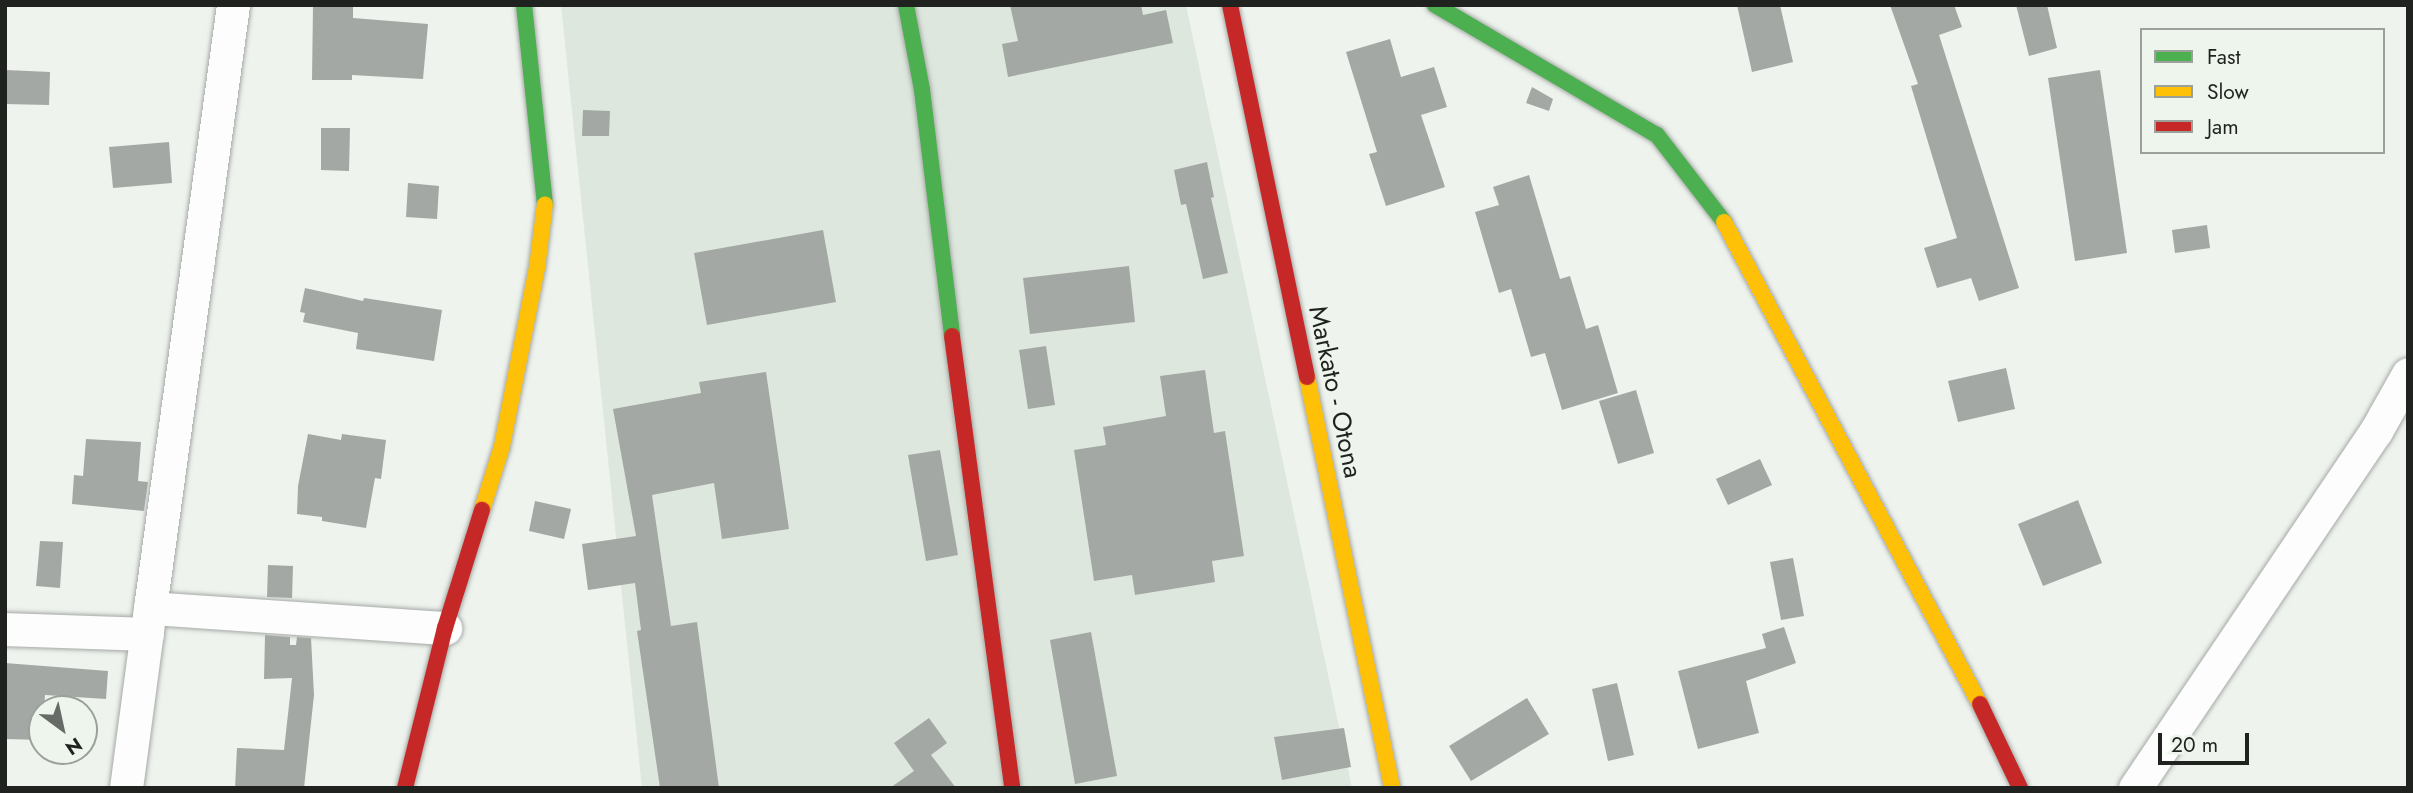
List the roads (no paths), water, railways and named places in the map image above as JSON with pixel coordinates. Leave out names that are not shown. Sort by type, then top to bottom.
[{"type":"street","points":[[126,788],[233,5]]},
{"type":"street","points":[[405,788],[445,628],[502,446],[545,212],[536,99],[524,5]]},
{"type":"street","points":[[906,5],[922,90],[941,257],[1012,788]]},
{"type":"street","name":"Markato - Otona","points":[[1230,5],[1392,788]]},
{"type":"street","points":[[1435,5],[1657,135],[1731,232],[1988,719],[2020,788]]},
{"type":"street","points":[[2135,788],[2368,443],[2408,374]]},
{"type":"street","points":[[5,629],[149,621],[445,628]]}]
